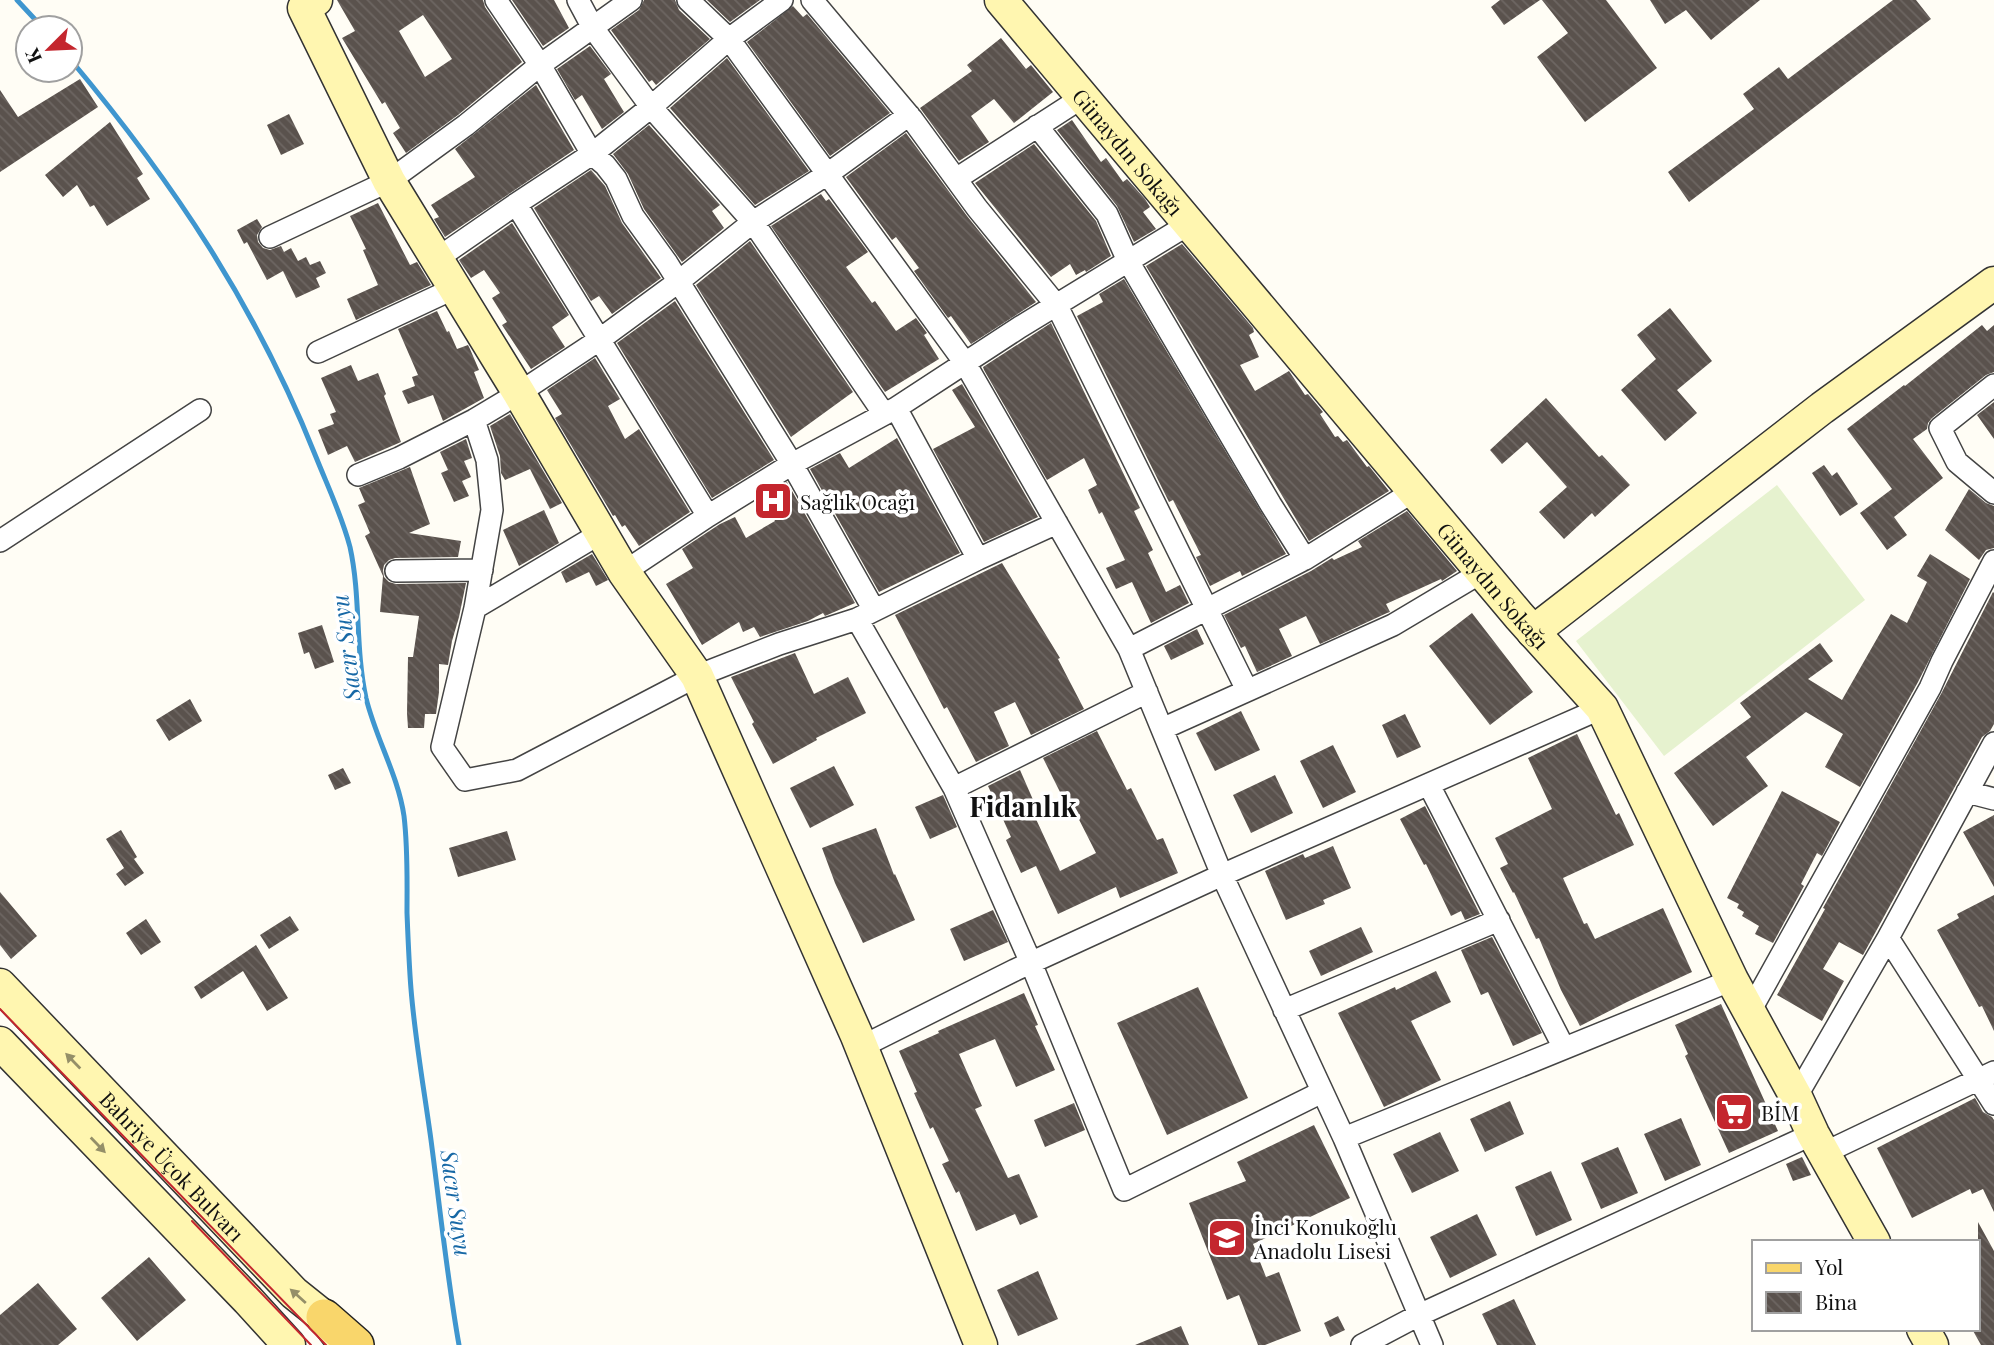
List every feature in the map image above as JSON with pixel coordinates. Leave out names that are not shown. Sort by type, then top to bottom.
[{"type":"main road","points":[[324,1317],[356,1345]]},
{"type":"street","points":[[316,0],[304,8],[389,181],[438,258],[624,572],[697,676],[861,1047],[981,1345]]},
{"type":"street","points":[[496,0],[540,65],[592,154],[616,179],[633,216],[678,282],[792,464],[954,788],[1031,963],[1124,1190],[1322,1092]]},
{"type":"street","points":[[578,0],[593,28],[651,107],[753,222],[890,411],[978,559]]},
{"type":"street","points":[[270,237],[389,181],[466,125],[540,65],[631,0]]},
{"type":"street","points":[[688,0],[729,39],[965,363],[1129,649],[1222,875],[1344,1138],[1432,1345]]},
{"type":"street","points":[[438,258],[592,154],[729,39],[782,0]]},
{"type":"street","points":[[812,0],[909,115],[977,208],[1057,306],[1248,690]]},
{"type":"street","name":"Günaydın Sokağı","points":[[1001,0],[1482,572],[1602,708],[1732,980],[1873,1240]]},
{"type":"street","points":[[956,179],[1083,97]]},
{"type":"street","points":[[358,475],[399,458],[474,420],[519,393],[599,340],[753,222],[829,173],[909,115]]},
{"type":"street","points":[[1037,126],[1107,214],[1128,261],[1270,505],[1305,559]]},
{"type":"street","points":[[516,204],[708,516]]},
{"type":"street","points":[[624,572],[792,464],[890,411],[1020,327],[1189,224]]},
{"type":"street","points":[[1533,632],[1822,408],[1994,283]]},
{"type":"street","points":[[318,352],[455,288]]},
{"type":"street","points":[[1994,385],[1940,428],[1957,462],[1994,494]]},
{"type":"street","points":[[0,541],[200,410]]},
{"type":"street","points":[[474,420],[487,460],[492,510],[475,608],[442,747],[465,780],[517,770],[697,676],[866,614],[1057,523]]},
{"type":"street","points":[[1129,649],[1305,559],[1414,491]]},
{"type":"street","points":[[475,608],[601,533]]},
{"type":"street","points":[[1749,1013],[1930,688],[1994,561]]},
{"type":"street","points":[[397,571],[482,570]]},
{"type":"street","points":[[1163,729],[1393,625],[1482,572]]},
{"type":"street","points":[[954,788],[1147,692]]},
{"type":"street","points":[[861,1047],[1031,963],[1222,875],[1602,708]]},
{"type":"street","points":[[1796,1097],[1888,938],[1994,743]]},
{"type":"street","points":[[1429,785],[1564,1048]]},
{"type":"street","points":[[1967,792],[1994,799]]},
{"type":"street","points":[[1284,1010],[1499,920]]},
{"type":"street","points":[[1888,938],[1987,1076],[1994,1104]]},
{"type":"street","points":[[1344,1138],[1732,980]]},
{"type":"street","name":"Bahriye Üçok Bulvarı","points":[[0,985],[294,1293],[324,1317],[345,1345]]},
{"type":"street","name":"Bahriye Üçok Bulvarı","points":[[0,1043],[289,1345]]},
{"type":"street","points":[[1362,1345],[1419,1315],[1819,1144],[1987,1076]]},
{"type":"green space","points":[[1777,485],[1865,600],[1664,756],[1576,641]]},
{"type":"building","points":[[337,0],[483,0],[522,62],[458,115],[406,153],[393,133],[400,128],[385,102],[382,104],[342,38],[355,31]],"holes":[[[423,15],[452,59],[425,77],[399,31]]]},
{"type":"building","points":[[512,0],[554,0],[569,28],[543,46]]},
{"type":"building","points":[[644,0],[675,0],[679,10],[710,39],[656,85],[652,80],[649,82],[611,30],[639,10]]},
{"type":"building","points":[[707,0],[760,0],[730,22]]},
{"type":"building","points":[[1500,0],[1540,0],[1504,25],[1491,7]]},
{"type":"building","points":[[1542,0],[1606,0],[1657,68],[1585,122],[1537,57],[1568,33]]},
{"type":"building","points":[[1650,0],[1760,0],[1711,40],[1686,10],[1665,24]]},
{"type":"building","points":[[1893,0],[1916,0],[1931,19],[1689,202],[1668,172],[1754,109],[1743,94],[1779,67],[1788,79]]},
{"type":"building","points":[[793,6],[803,17],[807,14],[890,113],[830,156],[747,42]]},
{"type":"building","points":[[1001,38],[1026,69],[1031,65],[1053,92],[1014,123],[994,99],[971,116],[989,142],[959,161],[920,108],[972,71],[967,65]]},
{"type":"building","points":[[590,46],[611,74],[604,79],[624,112],[602,129],[582,95],[575,100],[557,69]]},
{"type":"building","points":[[727,58],[809,171],[755,205],[670,108]]},
{"type":"building","points":[[72,84],[83,84],[98,107],[0,172],[0,90],[18,117]]},
{"type":"building","points":[[536,85],[574,150],[445,237],[434,219],[439,217],[431,205],[475,177],[455,149]]},
{"type":"building","points":[[289,114],[304,144],[281,155],[267,125]]},
{"type":"building","points":[[1072,120],[1101,162],[1106,158],[1123,182],[1127,179],[1145,199],[1150,207],[1143,212],[1156,229],[1134,242],[1117,206],[1057,130]]},
{"type":"building","points":[[110,122],[143,174],[137,178],[150,199],[107,226],[94,205],[90,207],[77,185],[63,197],[45,175]]},
{"type":"building","points":[[649,125],[720,205],[712,211],[724,228],[682,262],[644,209],[628,174],[613,154]]},
{"type":"building","points":[[906,133],[967,216],[1036,302],[971,344],[951,316],[948,318],[914,271],[919,268],[896,237],[892,240],[846,177]]},
{"type":"building","points":[[1034,144],[1096,221],[1111,256],[1086,272],[1085,270],[1076,275],[1070,264],[1051,277],[975,183]]},
{"type":"building","points":[[591,170],[605,186],[622,223],[661,278],[612,314],[599,296],[591,301],[534,208]]},
{"type":"building","points":[[821,194],[826,201],[829,199],[868,252],[846,267],[896,331],[916,318],[927,333],[924,335],[939,359],[885,392],[771,226]]},
{"type":"building","points":[[378,203],[410,265],[417,262],[431,285],[356,320],[347,299],[378,285],[363,250],[366,249],[350,216]]},
{"type":"building","points":[[257,219],[262,227],[257,235],[258,242],[263,248],[270,250],[281,246],[284,252],[291,248],[298,261],[306,257],[310,265],[320,261],[326,273],[316,278],[320,287],[296,298],[283,271],[267,280],[247,242],[244,244],[237,230]]},
{"type":"building","points":[[512,223],[569,315],[552,327],[565,347],[531,369],[502,325],[507,322],[492,298],[500,293],[484,270],[471,278],[459,260]]},
{"type":"building","points":[[750,241],[853,392],[791,437],[696,285]]},
{"type":"building","points":[[1182,244],[1253,328],[1254,332],[1249,335],[1259,357],[1240,365],[1255,391],[1289,371],[1305,395],[1308,394],[1323,412],[1320,414],[1335,437],[1338,436],[1343,442],[1347,440],[1389,491],[1309,541],[1146,266]]},
{"type":"building","points":[[1124,279],[1286,554],[1242,576],[1240,571],[1210,586],[1196,557],[1201,555],[1173,500],[1169,502],[1077,316],[1103,302],[1099,294]]},
{"type":"building","points":[[675,301],[774,460],[712,498],[617,343]]},
{"type":"building","points":[[1670,308],[1712,361],[1677,390],[1697,413],[1665,441],[1621,390],[1656,359],[1637,335]]},
{"type":"building","points":[[437,311],[457,349],[468,345],[479,370],[474,372],[484,398],[443,421],[433,395],[408,404],[402,391],[415,386],[412,377],[418,375],[398,329]]},
{"type":"building","points":[[1051,323],[1140,508],[1134,511],[1153,550],[1148,553],[1166,592],[1180,585],[1189,603],[1151,623],[1132,582],[1116,589],[1106,568],[1125,560],[1088,490],[1097,485],[1084,458],[1047,480],[983,367]]},
{"type":"building","points":[[1982,325],[1987,331],[1994,325],[1994,372],[1986,375],[1932,418],[1927,429],[1913,439],[1943,478],[1894,517],[1907,535],[1887,550],[1860,513],[1892,489],[1847,429]]},
{"type":"building","points":[[595,358],[620,399],[608,406],[625,439],[639,429],[690,512],[639,546],[625,525],[622,527],[615,515],[613,516],[555,418],[562,414],[547,390]]},
{"type":"building","points":[[351,365],[358,381],[378,373],[401,442],[355,462],[347,446],[328,455],[318,430],[334,424],[330,414],[336,412],[321,378]]},
{"type":"building","points":[[962,384],[1038,517],[984,542],[933,449],[975,427],[952,390]]},
{"type":"building","points":[[1546,398],[1599,457],[1602,455],[1630,485],[1595,517],[1592,513],[1564,539],[1539,512],[1567,487],[1527,442],[1502,464],[1490,450]]},
{"type":"building","points":[[1994,402],[1994,439],[1977,415]]},
{"type":"building","points":[[510,414],[562,503],[550,509],[530,469],[505,480],[501,473],[500,456],[490,426]]},
{"type":"building","points":[[897,438],[960,553],[879,592],[810,469],[840,453],[849,468]]},
{"type":"building","points":[[466,439],[472,458],[464,461],[471,477],[462,481],[469,496],[454,502],[441,473],[448,470],[440,452]]},
{"type":"building","points":[[1824,465],[1832,476],[1837,472],[1858,504],[1840,516],[1812,473]]},
{"type":"building","points":[[410,467],[430,524],[409,533],[461,541],[458,557],[395,558],[384,565],[384,577],[396,584],[466,583],[448,665],[439,664],[436,714],[425,714],[424,728],[408,728],[407,713],[408,657],[413,657],[419,616],[380,612],[383,576],[365,536],[370,533],[358,505],[365,502],[359,488]]},
{"type":"building","points":[[787,482],[855,603],[825,616],[823,613],[808,621],[760,637],[754,627],[743,632],[739,622],[702,645],[666,584],[693,568],[682,549],[735,517],[746,538],[775,521],[761,498]]},
{"type":"building","points":[[1969,489],[1994,506],[1994,548],[1986,550],[1979,560],[1945,530]]},
{"type":"building","points":[[544,510],[559,543],[519,566],[503,530]]},
{"type":"building","points":[[1407,511],[1457,571],[1442,581],[1441,579],[1386,604],[1390,612],[1320,644],[1306,616],[1279,629],[1292,656],[1257,672],[1245,646],[1241,648],[1224,615],[1332,558],[1334,560],[1362,547],[1358,541]]},
{"type":"building","points":[[592,554],[608,580],[596,586],[589,572],[566,583],[561,572]]},
{"type":"building","points":[[1930,554],[1970,579],[1918,682],[1860,787],[1825,767],[1843,734],[1806,712],[1746,757],[1768,786],[1713,826],[1674,773],[1751,717],[1740,703],[1820,643],[1833,661],[1808,679],[1842,700],[1891,614],[1907,623],[1927,582],[1917,576]]},
{"type":"building","points":[[1002,563],[1060,658],[1058,659],[1084,709],[1031,735],[1015,702],[994,712],[1009,746],[976,762],[947,707],[944,709],[895,615]]},
{"type":"building","points":[[1993,592],[1994,724],[1982,737],[1863,955],[1839,942],[1823,969],[1844,981],[1822,1021],[1777,995],[1941,694]]},
{"type":"building","points":[[1472,613],[1533,692],[1490,725],[1429,646]]},
{"type":"building","points":[[322,625],[334,662],[315,669],[309,652],[304,654],[298,633]]},
{"type":"building","points":[[1197,629],[1204,644],[1171,660],[1164,646]]},
{"type":"building","points":[[795,653],[814,694],[848,677],[866,713],[816,738],[817,740],[773,764],[731,677]]},
{"type":"building","points":[[190,699],[202,721],[169,741],[156,720]]},
{"type":"building","points":[[1241,711],[1260,750],[1215,771],[1196,733]]},
{"type":"building","points":[[1405,714],[1421,747],[1397,758],[1382,725]]},
{"type":"building","points":[[1097,731],[1127,790],[1131,788],[1157,840],[1163,838],[1178,873],[1120,898],[1116,887],[1058,914],[1036,866],[1021,873],[1006,840],[1011,837],[988,786],[1020,770],[1034,802],[1029,804],[1060,871],[1096,853],[1065,792],[1061,794],[1043,758]]},
{"type":"building","points":[[1577,734],[1616,815],[1619,813],[1634,845],[1563,878],[1584,924],[1587,923],[1595,939],[1663,908],[1692,972],[1580,1026],[1539,938],[1536,939],[1500,868],[1508,864],[1495,838],[1552,809],[1528,758]]},
{"type":"building","points":[[1333,745],[1356,792],[1323,808],[1300,761]]},
{"type":"building","points":[[834,766],[854,805],[810,828],[790,788]]},
{"type":"building","points":[[343,768],[351,783],[335,790],[328,775]]},
{"type":"building","points":[[1275,775],[1293,813],[1251,833],[1233,795]]},
{"type":"building","points":[[1782,791],[1840,822],[1822,856],[1817,853],[1801,884],[1804,886],[1773,943],[1755,934],[1759,926],[1742,916],[1744,912],[1737,908],[1739,904],[1727,898]]},
{"type":"building","points":[[943,795],[957,827],[930,839],[915,807]]},
{"type":"building","points":[[1425,806],[1480,914],[1465,920],[1461,911],[1451,916],[1400,819]]},
{"type":"building","points":[[1994,815],[1994,887],[1963,832]]},
{"type":"building","points":[[876,828],[915,920],[863,943],[822,848]]},
{"type":"building","points":[[121,830],[137,857],[134,859],[144,873],[125,886],[116,874],[124,868],[106,839]]},
{"type":"building","points":[[507,831],[516,860],[458,877],[449,848]]},
{"type":"building","points":[[1333,846],[1351,888],[1323,900],[1325,904],[1286,920],[1265,871],[1303,854],[1305,858]]},
{"type":"building","points":[[0,892],[37,936],[11,959],[0,945]]},
{"type":"building","points":[[1994,895],[1994,1031],[1937,930],[1959,918],[1957,914]]},
{"type":"building","points":[[993,910],[1008,942],[964,961],[950,929]]},
{"type":"building","points":[[290,916],[299,930],[269,949],[260,935]]},
{"type":"building","points":[[146,919],[161,942],[141,955],[126,933]]},
{"type":"building","points":[[1361,927],[1373,952],[1321,976],[1309,951]]},
{"type":"building","points":[[1492,937],[1542,1033],[1513,1046],[1488,992],[1481,995],[1461,950]]},
{"type":"building","points":[[256,945],[288,998],[267,1011],[243,971],[201,999],[194,987]]},
{"type":"building","points":[[1436,971],[1451,1002],[1411,1021],[1441,1080],[1384,1107],[1338,1013]]},
{"type":"building","points":[[1198,987],[1248,1098],[1167,1135],[1117,1023]]},
{"type":"building","points":[[1024,993],[1038,1025],[1035,1026],[1055,1070],[1016,1087],[995,1039],[959,1054],[982,1106],[975,1109],[1008,1178],[1019,1174],[1038,1217],[1020,1225],[1015,1214],[976,1231],[959,1191],[956,1193],[942,1164],[949,1161],[933,1127],[930,1129],[899,1051]]},
{"type":"building","points":[[1721,1004],[1778,1131],[1729,1153],[1685,1056],[1688,1054],[1675,1025]]},
{"type":"building","points":[[1975,1098],[1983,1112],[1994,1120],[1994,1212],[1983,1189],[1972,1194],[1970,1189],[1912,1218],[1877,1148]]},
{"type":"building","points":[[1510,1101],[1524,1134],[1485,1152],[1470,1119]]},
{"type":"building","points":[[1074,1103],[1085,1130],[1045,1147],[1034,1120]]},
{"type":"building","points":[[1681,1118],[1701,1165],[1665,1181],[1644,1134]]},
{"type":"building","points":[[1314,1125],[1350,1198],[1253,1244],[1266,1277],[1279,1272],[1301,1331],[1265,1345],[1258,1345],[1239,1295],[1227,1300],[1189,1203],[1246,1181],[1237,1162]]},
{"type":"building","points":[[1440,1132],[1459,1171],[1412,1193],[1393,1154]]},
{"type":"building","points":[[1618,1147],[1638,1193],[1601,1209],[1581,1163]]},
{"type":"building","points":[[1802,1157],[1811,1175],[1793,1181],[1786,1164]]},
{"type":"building","points":[[1551,1171],[1572,1220],[1536,1236],[1515,1187]]},
{"type":"building","points":[[1477,1214],[1497,1255],[1450,1278],[1430,1237]]},
{"type":"building","points":[[1978,1222],[1994,1251],[1994,1345],[1981,1345],[1973,1331],[1980,1331]]},
{"type":"building","points":[[149,1257],[186,1300],[137,1341],[101,1298]]},
{"type":"building","points":[[1038,1271],[1058,1319],[1018,1336],[997,1290]]},
{"type":"building","points":[[38,1283],[77,1329],[58,1345],[0,1345],[0,1315]]},
{"type":"building","points":[[1514,1299],[1536,1345],[1497,1345],[1482,1314]]},
{"type":"building","points":[[1338,1316],[1345,1330],[1330,1337],[1324,1323]]},
{"type":"building","points":[[1181,1326],[1189,1345],[1135,1345]]},
{"type":"waterway","name":"Sacır Suyu","points":[[17,0],[30,14]]},
{"type":"waterway","name":"Sacır Suyu","points":[[84,76],[178,200],[239,297],[292,402],[347,535],[356,585],[360,660],[366,698],[397,786],[404,816],[413,1008],[459,1345]]},
{"type":"tram line","points":[[0,1009],[326,1345]]},
{"type":"tram line","points":[[192,1221],[311,1345]]},
{"type":"place","name":"Sağlık Ocağı","points":[[773,501]]},
{"type":"place","name":"BİM","points":[[1734,1112]]},
{"type":"place","name":"İnci Konukoğlu Anadolu Lisesi","points":[[1227,1238]]},
{"type":"district","name":"Fidanlık","points":[[1023,805]]}]
